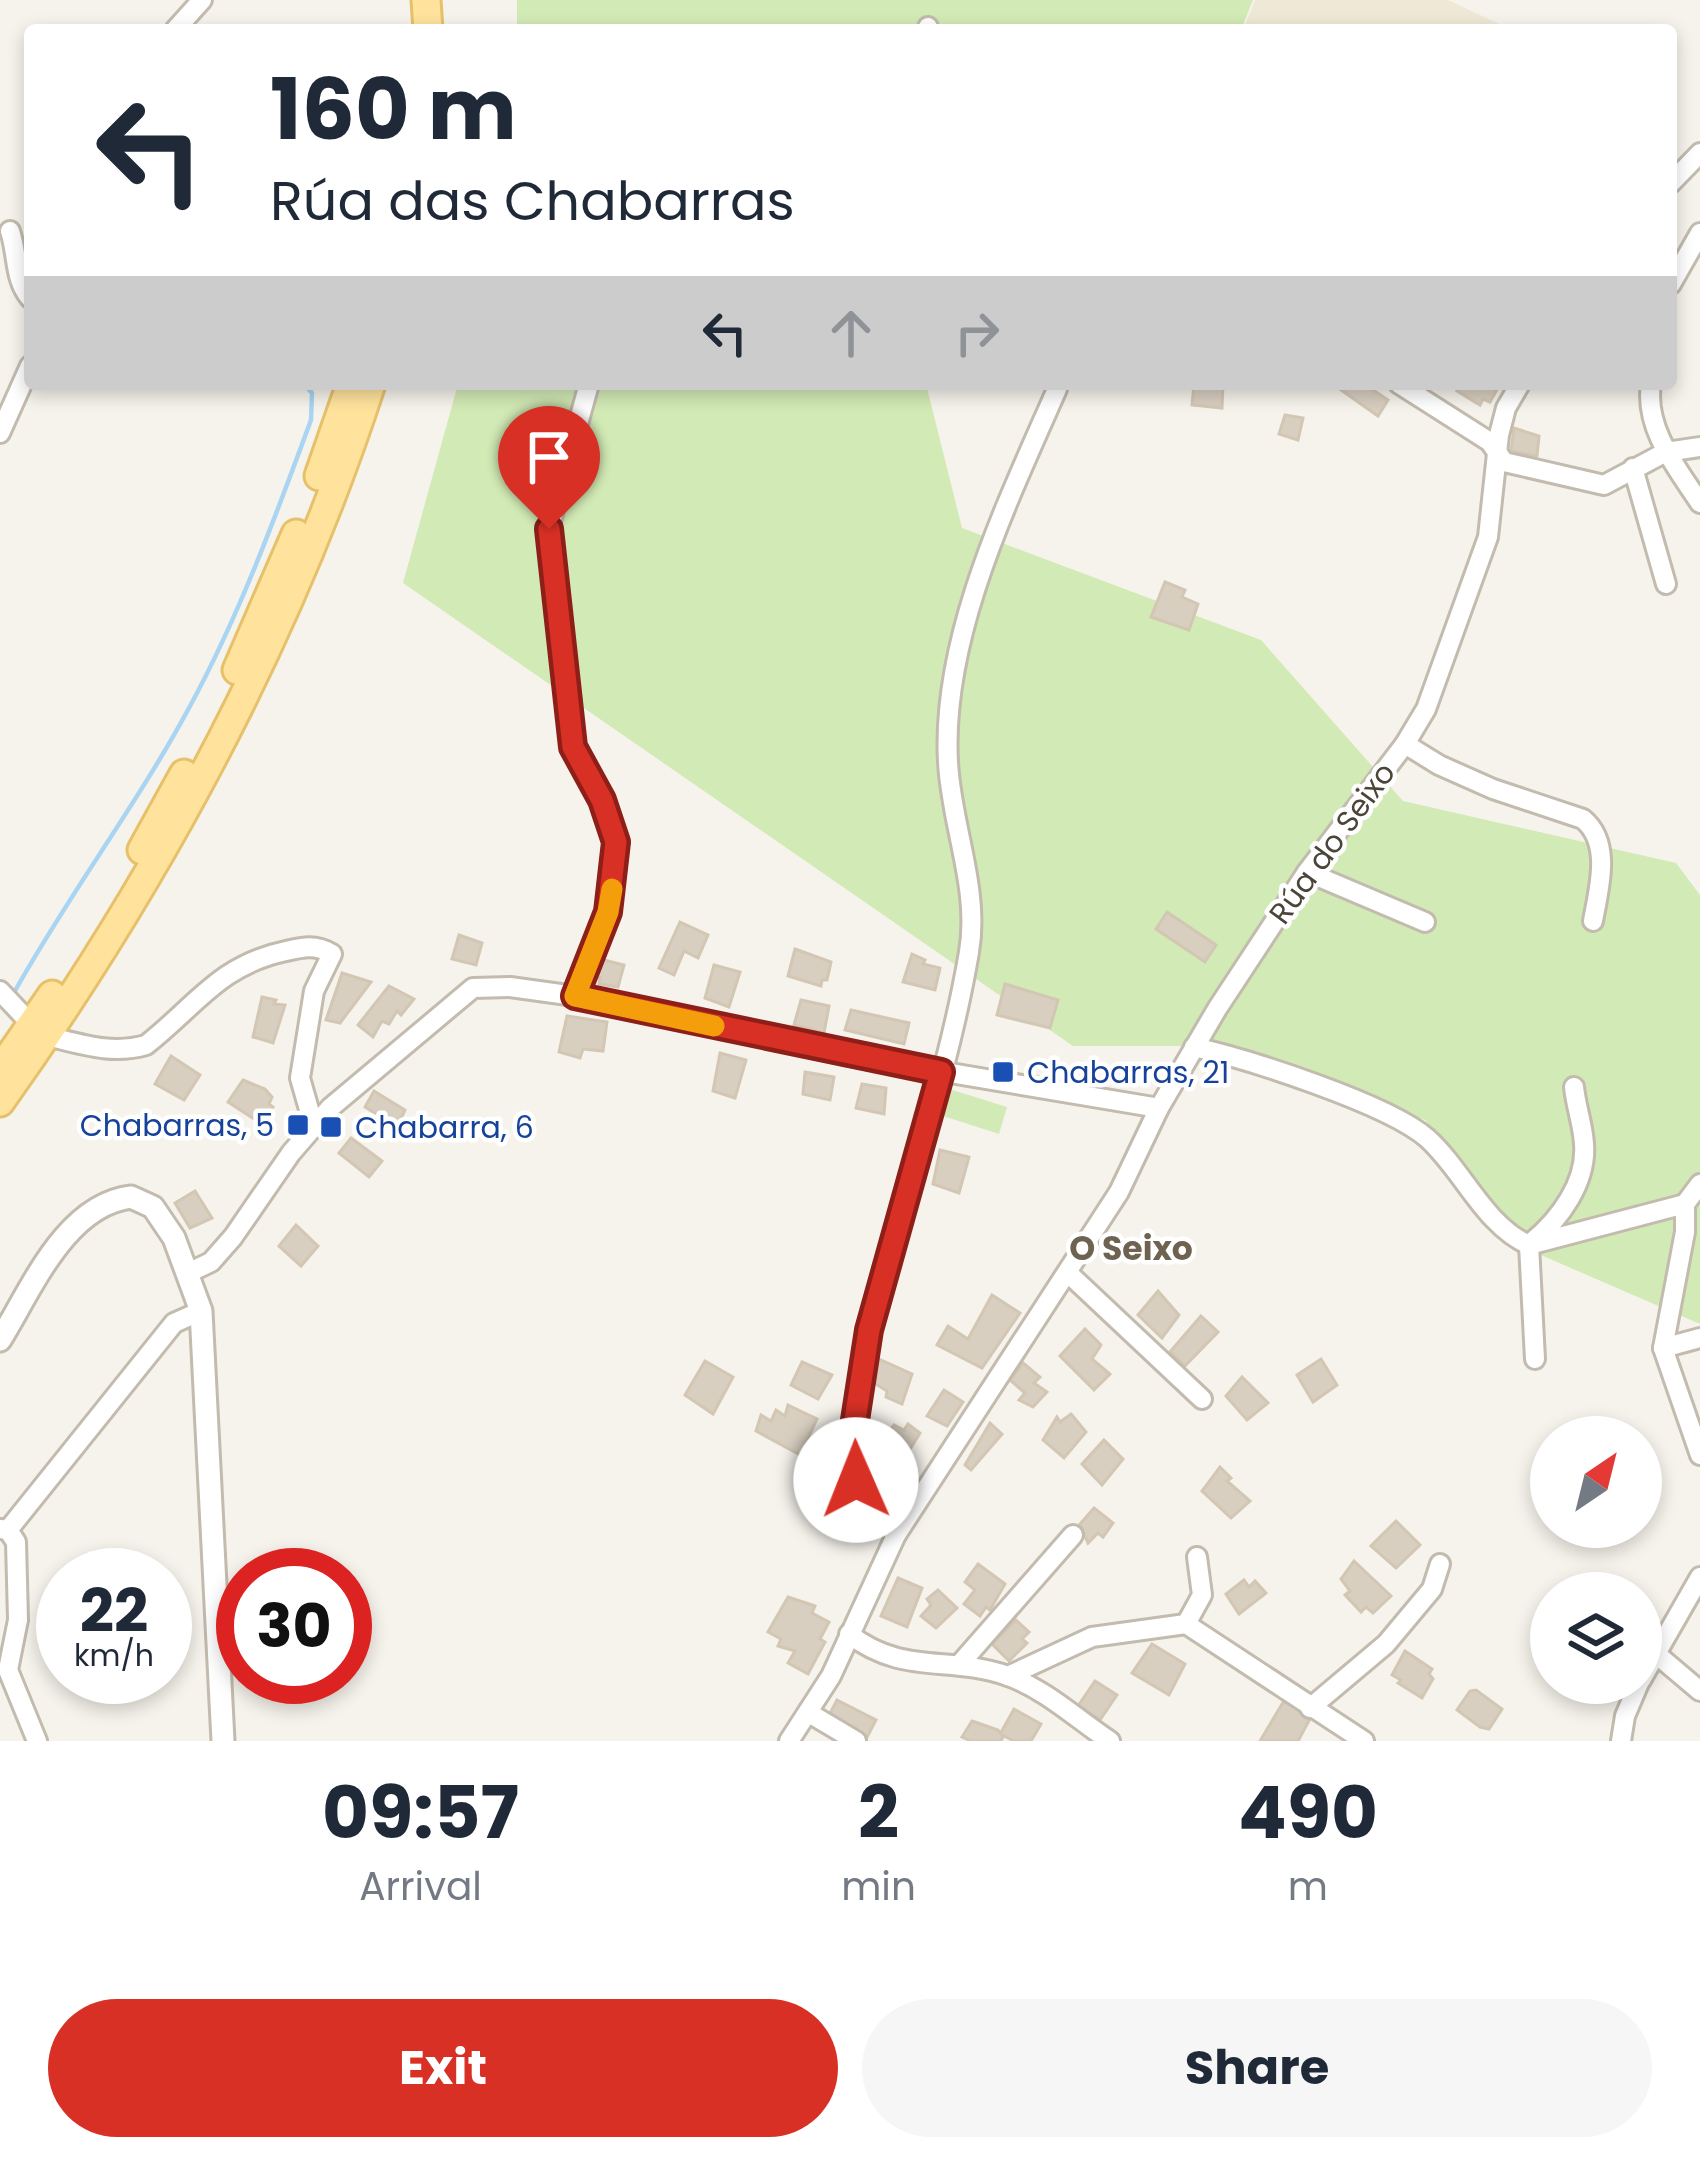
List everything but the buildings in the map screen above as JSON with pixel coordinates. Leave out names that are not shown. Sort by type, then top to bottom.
[{"type":"main road","points":[[0,1102],[32,1024],[130,872],[215,716],[302,518],[349,390]]},
{"type":"main road","points":[[0,1070],[178,824],[232,723],[319,527],[369,390]]},
{"type":"street","points":[[180,24],[202,0]]},
{"type":"street","points":[[1677,177],[1700,153]]},
{"type":"street","points":[[5,228],[18,257],[17,277],[24,288]]},
{"type":"street","points":[[1677,273],[1700,232]]},
{"type":"street","points":[[0,433],[24,379]]},
{"type":"street","points":[[575,996],[608,912],[616,842],[602,800],[573,747],[549,529],[587,390]]},
{"type":"street","points":[[896,1535],[856,1480],[853,1433],[869,1330],[941,1072],[970,947],[969,897],[947,761],[955,663],[992,537],[1056,390]]},
{"type":"street","points":[[1409,390],[1480,435],[1514,466],[1604,484],[1666,452],[1700,447]]},
{"type":"street","name":"Rúa do Seixo","points":[[789,1741],[831,1676],[896,1535],[1119,1192],[1194,1047],[1307,872],[1405,744],[1438,682],[1488,537],[1496,453],[1506,408],[1516,390]]},
{"type":"street","points":[[1650,390],[1648,401],[1666,452],[1700,503]]},
{"type":"street","points":[[1634,468],[1666,584]]},
{"type":"street","points":[[1405,744],[1451,770],[1591,826],[1601,858],[1593,920]]},
{"type":"street","points":[[1307,872],[1425,922]]},
{"type":"street","points":[[1,992],[32,1024],[105,1049],[127,1051],[146,1045],[238,965],[278,952],[322,947],[332,954],[314,991],[299,1078],[314,1126]]},
{"type":"street","points":[[190,1272],[211,1262],[233,1237],[329,1108],[473,988],[509,987],[575,996],[941,1072],[1160,1108]]},
{"type":"street","points":[[1194,1047],[1254,1063],[1424,1135],[1504,1229],[1528,1245],[1685,1204]]},
{"type":"street","points":[[1535,1359],[1528,1245],[1567,1202],[1583,1166],[1584,1143],[1574,1088]]},
{"type":"street","points":[[1700,1184],[1685,1204],[1685,1232],[1663,1348],[1700,1455]]},
{"type":"street","points":[[0,1340],[67,1236],[106,1202],[130,1197],[153,1207],[190,1272],[201,1311],[224,1741]]},
{"type":"street","points":[[1068,1273],[1202,1399]]},
{"type":"street","points":[[38,1741],[8,1670],[18,1620],[16,1542],[4,1530],[174,1324],[201,1311]]},
{"type":"street","points":[[1663,1348],[1700,1338]]},
{"type":"street","points":[[959,1665],[1073,1534]]},
{"type":"street","points":[[1186,1624],[1202,1595],[1197,1557]]},
{"type":"street","points":[[1310,1708],[1386,1644],[1432,1589],[1440,1564]]},
{"type":"street","points":[[1662,1641],[1700,1577]]},
{"type":"street","points":[[1008,1676],[1092,1636],[1186,1624],[1364,1741]]},
{"type":"street","points":[[849,1634],[893,1660],[959,1665],[1008,1676],[1110,1741]]},
{"type":"street","points":[[1662,1659],[1700,1691]]},
{"type":"street","points":[[1621,1741],[1630,1704]]},
{"type":"street","points":[[809,1713],[856,1741]]},
{"type":"shaded area","points":[[1255,0],[1448,0],[1499,24],[1245,24]]},
{"type":"green space","points":[[517,0],[1253,0],[1243,24],[517,24]]},
{"type":"green space","points":[[456,390],[928,390],[962,528],[1261,640],[1403,801],[1676,863],[1700,895],[1700,1324],[1527,1249],[1517,1229],[1425,1120],[1209,1046],[1073,1046],[403,583]]},
{"type":"green space","points":[[946,1088],[1007,1107],[999,1134],[937,1114]]},
{"type":"waterway","points":[[11,998],[168,745],[224,638],[311,420],[309,390]]},
{"type":"slow traffic","points":[[612,889],[608,912],[575,996],[714,1026]]},
{"type":"place","name":"Chabarras, 21","points":[[1003,1072]]},
{"type":"place","name":"Chabarras, 5","points":[[298,1125]]},
{"type":"place","name":"Chabarra, 6","points":[[331,1127]]},
{"type":"district","name":"O Seixo","points":[[1131,1248]]},
{"type":"route","points":[[549,529],[573,747],[602,800],[616,842],[608,912],[575,996],[941,1072],[869,1330],[853,1433],[856,1480]]}]
